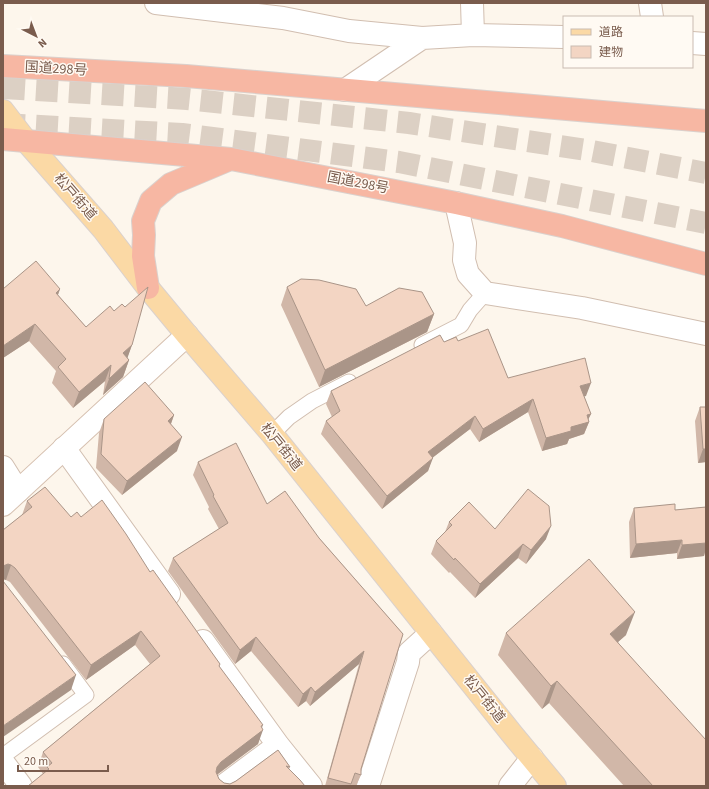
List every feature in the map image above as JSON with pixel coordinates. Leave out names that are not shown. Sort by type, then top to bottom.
[{"type":"highway","name":"国道298号","points":[[3,66],[186,76],[668,116],[706,121]]},
{"type":"highway","name":"国道298号","points":[[3,139],[231,159],[456,203],[562,226],[706,264]]},
{"type":"highway","points":[[148,288],[143,256],[143,221],[151,201],[171,184],[231,159]]},
{"type":"main road","name":"松戸街道","points":[[3,111],[26,141],[103,229],[148,288],[187,335],[272,434],[430,633],[555,786]]},
{"type":"street","points":[[156,3],[283,18],[349,31],[422,38],[473,35],[563,37]]},
{"type":"street","points":[[472,3],[473,35]]},
{"type":"street","points":[[650,3],[652,16]]},
{"type":"street","points":[[345,90],[422,38]]},
{"type":"street","points":[[693,43],[706,44]]},
{"type":"street","points":[[456,203],[465,243],[464,260],[468,274],[485,293],[582,308],[706,334]]},
{"type":"street","points":[[10,498],[187,335]]},
{"type":"street","points":[[64,448],[278,745],[311,786]]},
{"type":"street","points":[[3,467],[10,498]]},
{"type":"street","points":[[368,786],[408,662],[409,653],[430,633]]},
{"type":"street","points":[[223,786],[278,745]]},
{"type":"street","points":[[510,786],[532,758]]},
{"type":"street","points":[[3,762],[21,786]]},
{"type":"lane","points":[[411,350],[461,325],[470,310],[485,293]]},
{"type":"lane","points":[[272,434],[289,417],[312,401],[362,376]]},
{"type":"lane","points":[[3,756],[86,694],[52,651]]},
{"type":"building","points":[[36,261],[60,289],[56,293],[86,327],[110,306],[114,311],[122,304],[125,307],[148,287],[132,345],[123,353],[129,360],[109,379],[111,365],[79,392],[58,367],[66,359],[35,324],[3,346],[3,289]]},
{"type":"building","points":[[301,279],[319,280],[356,289],[366,306],[399,288],[422,292],[434,314],[325,370],[287,287]]},
{"type":"building","points":[[488,329],[508,378],[585,358],[591,383],[580,386],[591,414],[587,415],[589,422],[571,427],[571,431],[546,438],[533,399],[483,429],[475,416],[428,452],[433,458],[387,496],[326,421],[340,411],[331,391],[440,335],[444,342],[456,337],[458,341]]},
{"type":"building","points":[[145,382],[174,415],[168,421],[182,437],[127,481],[101,454],[104,419]]},
{"type":"building","points":[[700,407],[706,407],[706,449],[703,449]]},
{"type":"building","points":[[236,443],[267,504],[285,491],[319,538],[403,634],[361,769],[361,775],[355,773],[351,784],[328,778],[364,651],[315,692],[311,687],[303,694],[256,637],[240,650],[173,558],[228,523],[213,496],[214,495],[198,462]]},
{"type":"building","points":[[45,487],[71,517],[77,512],[81,517],[102,500],[150,572],[153,570],[220,664],[219,666],[263,725],[261,726],[263,730],[221,762],[217,767],[216,772],[219,779],[224,783],[230,784],[278,750],[290,767],[286,766],[305,786],[28,786],[49,769],[47,767],[52,763],[43,752],[160,656],[141,631],[91,665],[15,568],[8,564],[3,566],[3,530],[32,507],[27,501]]},
{"type":"building","points":[[528,489],[549,506],[551,526],[531,550],[523,544],[480,584],[436,541],[452,525],[449,522],[469,502],[495,529]]},
{"type":"building","points":[[675,504],[675,510],[706,507],[706,543],[682,545],[682,540],[636,544],[634,508]]},
{"type":"building","points":[[589,559],[635,612],[610,634],[706,740],[706,786],[653,786],[557,681],[551,686],[506,633]]},
{"type":"building","points":[[3,581],[76,675],[3,726]]},
{"type":"tunnel","points":[[3,88],[187,99],[409,123],[587,150],[706,173]]},
{"type":"tunnel","points":[[3,124],[182,134],[399,162],[706,223]]}]
